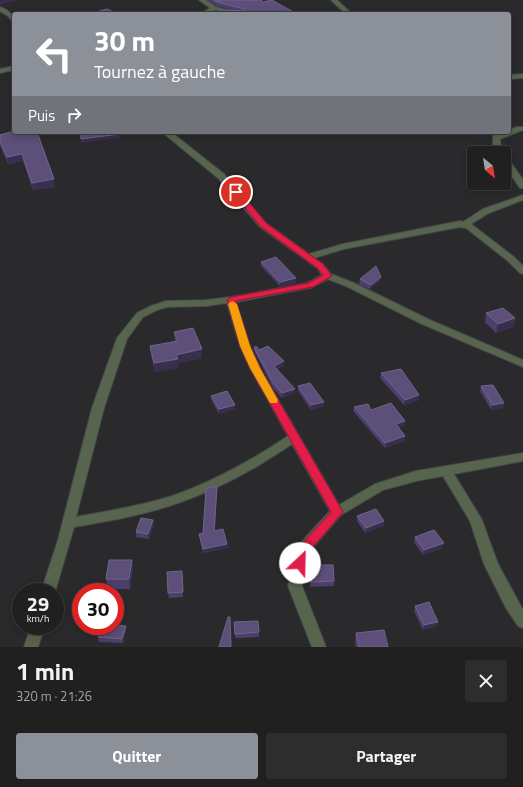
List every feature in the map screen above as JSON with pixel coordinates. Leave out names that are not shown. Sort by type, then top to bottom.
[{"type":"street","points":[[202,0],[214,8],[231,12]]},
{"type":"street","points":[[334,0],[347,12]]},
{"type":"street","points":[[207,12],[214,8]]},
{"type":"street","points":[[0,9],[12,18]]},
{"type":"street","points":[[0,71],[12,68]]},
{"type":"street","points":[[511,77],[523,76]]},
{"type":"street","points":[[511,125],[522,130]]},
{"type":"street","points":[[511,133],[522,130]]},
{"type":"street","points":[[168,134],[221,176],[263,225],[320,266],[328,276],[351,285],[426,322],[523,364]]},
{"type":"street","points":[[497,146],[496,138],[505,134]]},
{"type":"street","points":[[511,169],[523,186]]},
{"type":"street","points":[[466,224],[488,209],[523,197]]},
{"type":"street","points":[[307,257],[343,247],[432,229],[466,224],[511,259],[523,271]]},
{"type":"street","points":[[51,583],[69,523],[98,408],[122,338],[140,315],[166,304],[206,303],[231,300],[310,285],[328,276]]},
{"type":"street","points":[[231,300],[245,346],[255,368],[337,512]]},
{"type":"street","points":[[69,523],[115,514],[187,495],[241,470],[270,454],[294,437]]},
{"type":"street","points":[[319,647],[295,586],[302,551],[337,512],[378,487],[416,476],[523,457]]},
{"type":"street","points":[[446,471],[476,520],[491,564],[511,604],[523,622]]},
{"type":"street","points":[[31,647],[35,635]]},
{"type":"building","points":[[214,0],[261,0],[263,2],[272,0],[293,12],[230,12],[228,10],[243,11],[244,9]]},
{"type":"building","points":[[107,9],[114,12],[96,12]]},
{"type":"building","points":[[12,132],[12,134],[38,134],[54,179],[32,183],[22,154],[7,157],[0,141],[0,135]]},
{"type":"building","points":[[80,134],[120,134],[81,139]]},
{"type":"building","points":[[276,257],[296,278],[280,282],[261,262]]},
{"type":"building","points":[[376,266],[381,277],[371,285],[360,279]]},
{"type":"building","points":[[503,308],[515,318],[498,324],[486,313]]},
{"type":"building","points":[[193,328],[202,349],[176,355],[178,359],[154,363],[150,346],[178,341],[174,332]]},
{"type":"building","points":[[256,346],[259,350],[268,346],[284,361],[274,366],[295,389],[282,393],[274,384],[254,348]]},
{"type":"building","points":[[401,369],[419,395],[405,400],[381,373]]},
{"type":"building","points":[[310,383],[324,402],[311,405],[298,386]]},
{"type":"building","points":[[493,385],[504,403],[492,405],[481,386]]},
{"type":"building","points":[[227,391],[235,405],[219,409],[211,396]]},
{"type":"building","points":[[391,403],[405,421],[396,424],[405,436],[385,443],[354,407],[368,404],[371,410]]},
{"type":"building","points":[[217,487],[214,531],[223,529],[227,544],[203,549],[199,534],[203,533],[206,489]]},
{"type":"building","points":[[376,509],[384,521],[366,528],[357,516]]},
{"type":"building","points":[[141,518],[153,520],[148,534],[136,532]]},
{"type":"building","points":[[434,530],[444,543],[424,550],[415,537]]},
{"type":"building","points":[[109,560],[132,560],[129,579],[106,579]]},
{"type":"building","points":[[309,565],[333,565],[334,581],[311,582]]},
{"type":"building","points":[[182,571],[183,592],[168,593],[167,572]]},
{"type":"building","points":[[429,602],[438,622],[424,625],[415,606]]},
{"type":"building","points":[[228,617],[230,617],[231,647],[219,647]]},
{"type":"building","points":[[258,621],[259,632],[235,634],[234,622]]},
{"type":"building","points":[[384,630],[388,647],[359,647],[356,633]]},
{"type":"building","points":[[98,635],[123,635],[122,639],[98,637]]},
{"type":"slow traffic","points":[[232,304],[245,346],[255,368],[273,400]]},
{"type":"route","points":[[236,192],[263,225],[320,266],[328,276],[310,285],[231,300],[245,346],[255,368],[337,512],[302,551],[300,563]]}]
